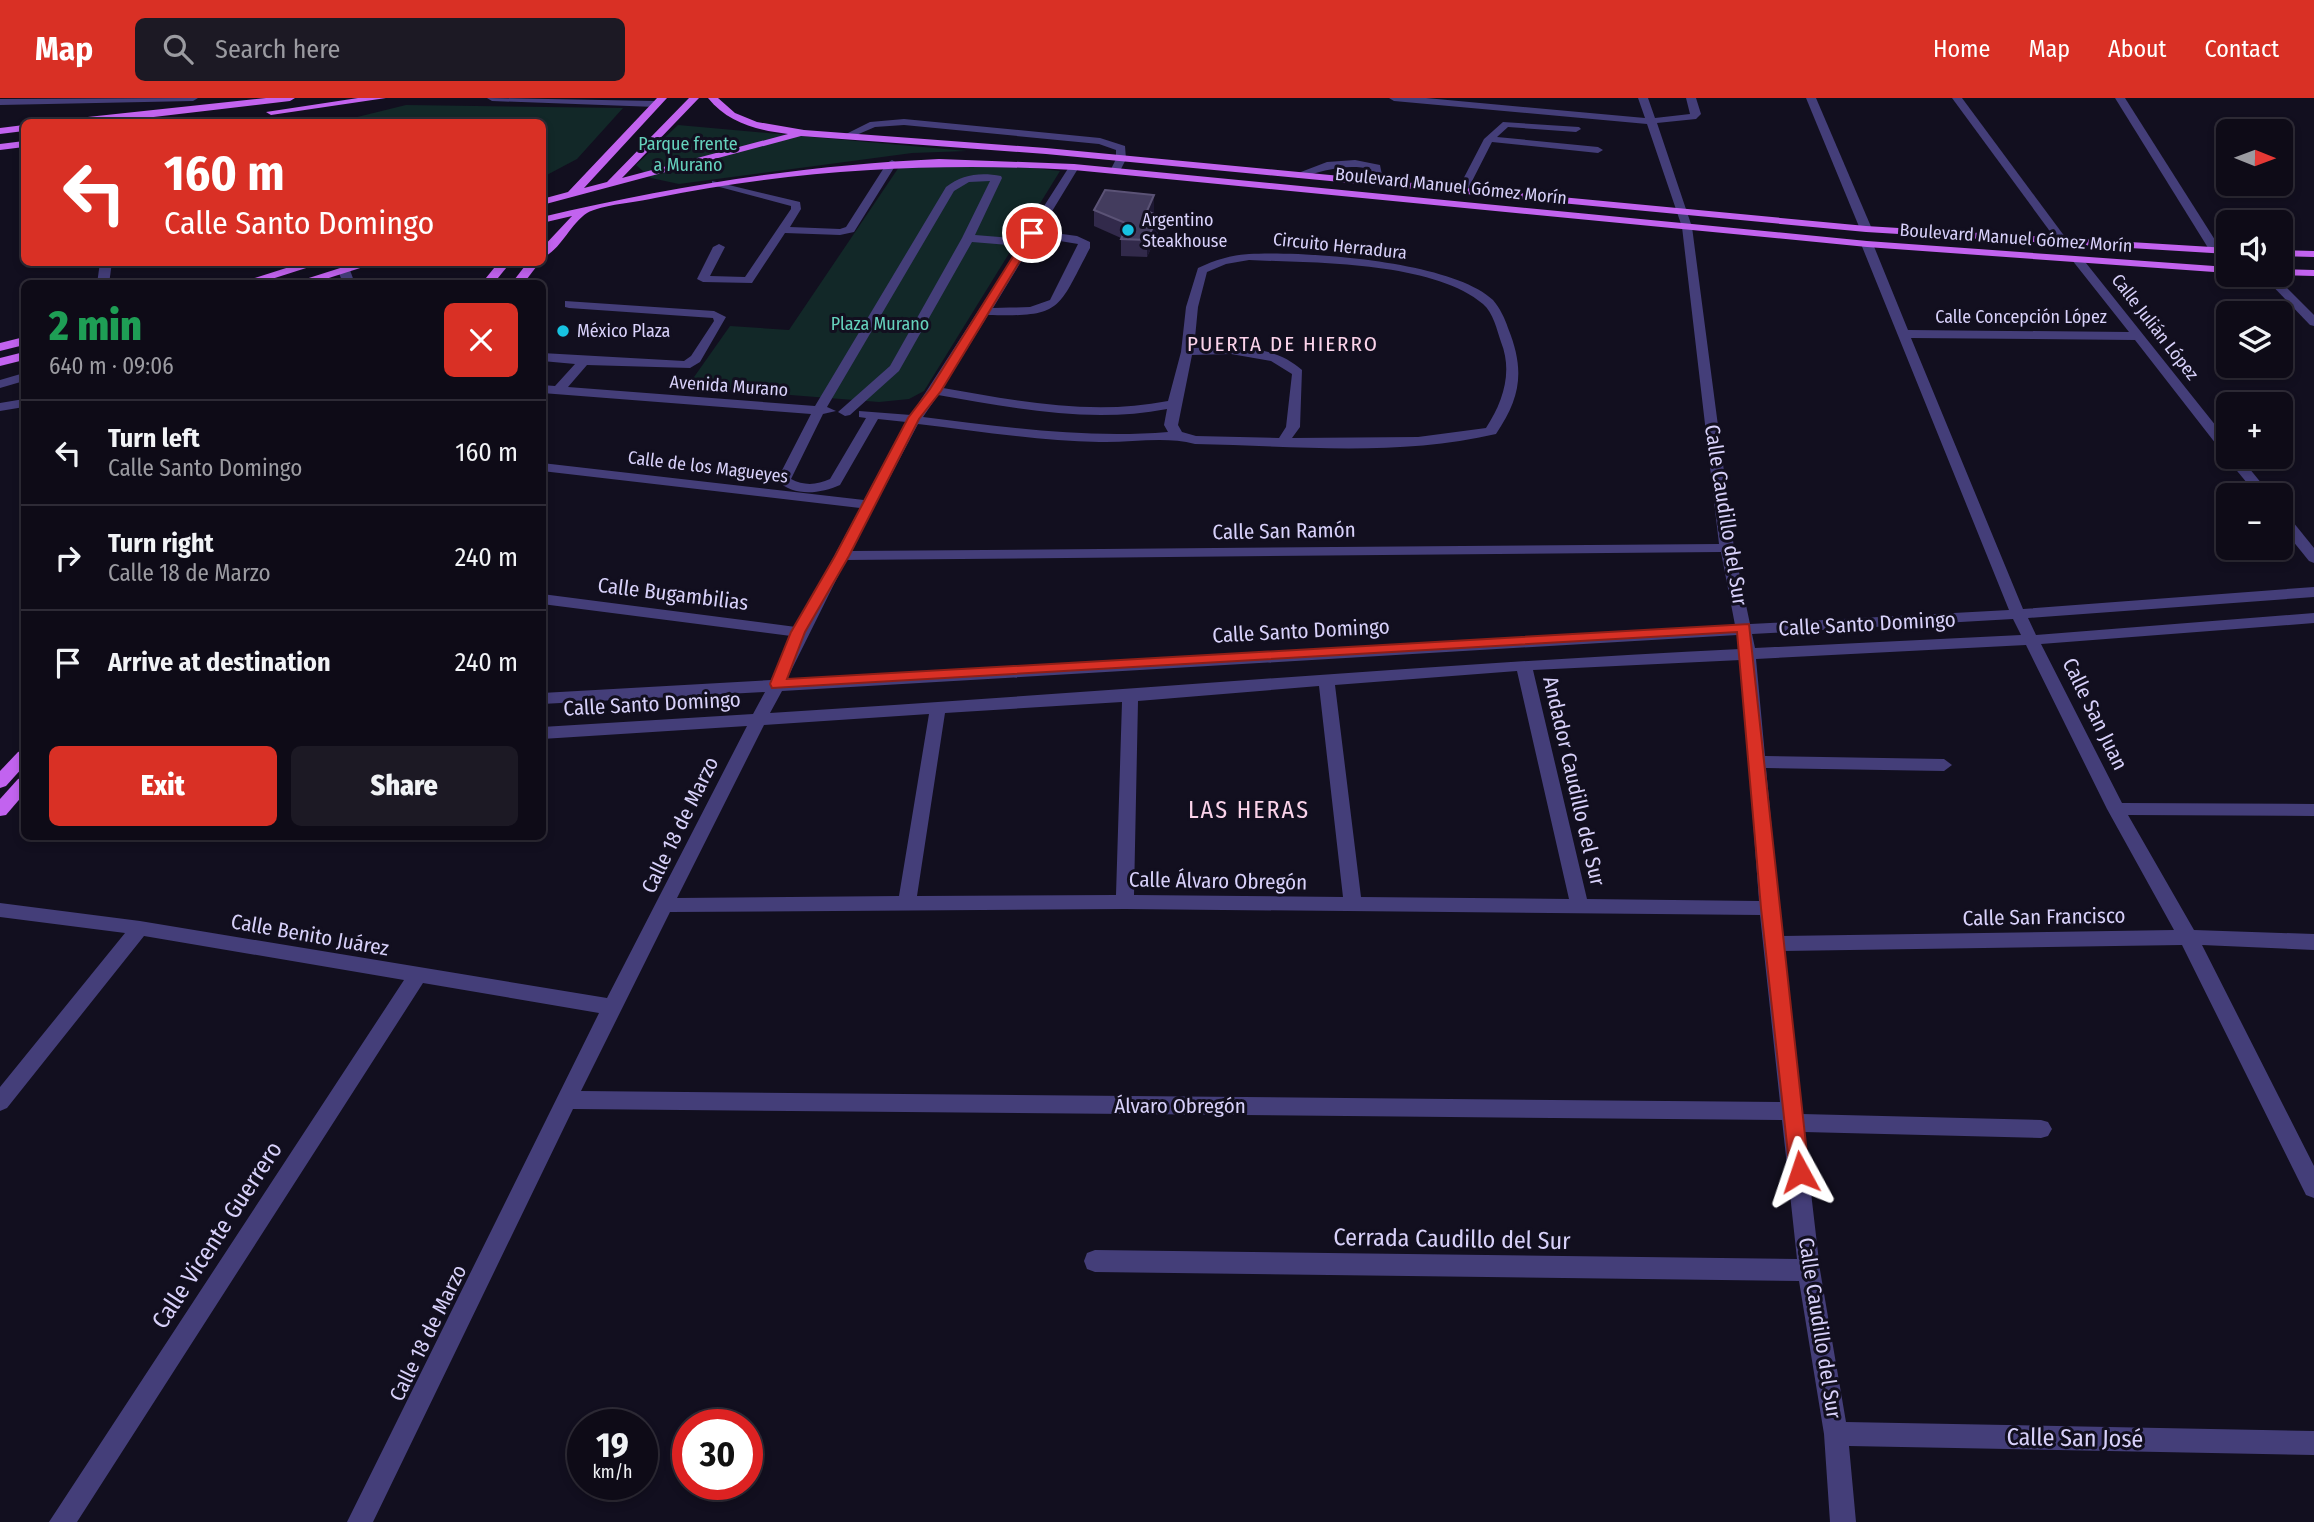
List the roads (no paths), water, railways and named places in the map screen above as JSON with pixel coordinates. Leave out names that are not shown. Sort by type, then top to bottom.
[{"type":"main road","points":[[91,119],[231,100],[266,98]]},
{"type":"main road","points":[[116,119],[290,98]]},
{"type":"main road","points":[[193,119],[381,98]]},
{"type":"main road","points":[[546,251],[694,98]]},
{"type":"main road","name":"Boulevard Manuel Gómez Morín","points":[[713,98],[721,109],[733,117],[775,129],[804,133],[1121,159],[1682,212],[1867,237],[2078,260],[2216,269]]},
{"type":"main road","points":[[237,117],[248,119],[360,99]]},
{"type":"main road","points":[[546,219],[659,101]]},
{"type":"main road","points":[[0,132],[21,129]]},
{"type":"main road","points":[[546,201],[804,133]]},
{"type":"main road","points":[[0,146],[21,143]]},
{"type":"main road","name":"Boulevard Manuel Gómez Morín","points":[[608,156],[637,177],[673,190]]},
{"type":"main road","name":"Boulevard Manuel Gómez Morín","points":[[546,220],[584,209],[716,183],[892,163],[971,160],[1074,167],[1687,227],[2216,251]]},
{"type":"main road","points":[[657,185],[664,177],[683,167]]},
{"type":"main road","points":[[546,192],[596,169]]},
{"type":"main road","points":[[2293,253],[2314,254]]},
{"type":"main road","points":[[255,280],[306,266]]},
{"type":"main road","points":[[309,280],[359,266]]},
{"type":"main road","points":[[489,280],[500,266]]},
{"type":"main road","points":[[519,280],[532,266]]},
{"type":"main road","points":[[2293,272],[2314,273]]},
{"type":"main road","points":[[0,347],[21,342]]},
{"type":"main road","points":[[0,362],[21,357]]},
{"type":"main road","points":[[0,782],[21,761]]},
{"type":"main road","points":[[0,810],[21,786]]},
{"type":"street","points":[[0,102],[193,98]]},
{"type":"street","points":[[492,98],[659,101]]},
{"type":"street","points":[[1394,98],[1651,121],[1693,117],[1696,114],[1691,98]]},
{"type":"street","name":"Calle Caudillo del Sur","points":[[1643,98],[1687,227],[1727,548],[1748,652],[1769,908],[1809,1270],[1836,1434],[1843,1522]]},
{"type":"street","name":"Calle San Juan","points":[[1811,98],[2018,614],[2116,809],[2188,937],[2314,1188]]},
{"type":"street","points":[[1957,98],[2064,243]]},
{"type":"street","points":[[2120,98],[2216,242]]},
{"type":"street","points":[[847,136],[873,124],[904,122],[1100,141],[1121,148],[1121,159],[1115,171]]},
{"type":"street","points":[[1462,191],[1489,139],[1506,124],[1576,129]]},
{"type":"street","points":[[1489,139],[1598,150]]},
{"type":"street","points":[[971,160],[988,168],[997,178]]},
{"type":"street","points":[[1298,175],[1325,164],[1343,162],[1376,167],[1380,183]]},
{"type":"street","points":[[783,230],[850,230],[892,163]]},
{"type":"street","name":"Calle 18 de Marzo","points":[[360,1522],[612,1007],[777,684],[798,632],[842,556],[914,418],[935,391],[1074,167]]},
{"type":"street","points":[[874,415],[835,481],[827,487],[791,486],[784,480],[786,471],[819,411],[950,188],[958,181],[973,177],[997,178]]},
{"type":"street","points":[[845,412],[895,368],[968,238],[997,178]]},
{"type":"street","points":[[716,183],[796,204],[783,230],[748,281],[703,279],[719,247]]},
{"type":"street","points":[[968,238],[1077,239],[1084,243],[1055,302],[1047,308],[1034,311],[984,310]]},
{"type":"street","name":"Circuito Herradura","points":[[914,418],[1132,441],[1177,435],[1195,440],[1454,439],[1491,431],[1503,415],[1513,381],[1510,348],[1490,304],[1474,292],[1450,282],[1395,268],[1291,258],[1249,257],[1223,261],[1202,270],[1192,307],[1187,352],[1171,425],[1177,435]]},
{"type":"street","name":"Calle Julián López","points":[[2078,260],[2216,435]]},
{"type":"street","points":[[344,270],[348,280]]},
{"type":"street","points":[[2280,287],[2314,322]]},
{"type":"street","points":[[546,357],[686,365],[696,359],[720,317],[569,304]]},
{"type":"street","name":"Calle Concepción López","points":[[1905,334],[2137,336]]},
{"type":"street","points":[[1187,352],[1214,350],[1273,357],[1290,363],[1298,373],[1293,426],[1284,441]]},
{"type":"street","points":[[558,390],[584,361]]},
{"type":"street","points":[[843,373],[854,384],[878,385]]},
{"type":"street","points":[[0,384],[21,378]]},
{"type":"street","name":"Avenida Murano","points":[[546,389],[914,418]]},
{"type":"street","points":[[935,391],[1083,414],[1121,414],[1174,404]]},
{"type":"street","points":[[0,407],[21,404]]},
{"type":"street","name":"Calle de los Magueyes","points":[[546,467],[869,505]]},
{"type":"street","points":[[2243,469],[2255,483]]},
{"type":"street","points":[[2293,531],[2314,558]]},
{"type":"street","name":"Calle San Ramón","points":[[842,556],[1727,548]]},
{"type":"street","name":"Calle Santo Domingo","points":[[546,699],[1744,627],[2018,614],[2314,592]]},
{"type":"street","name":"Calle Bugambilias","points":[[546,599],[798,632]]},
{"type":"street","name":"Calle Santo Domingo","points":[[546,733],[1130,696],[1524,665],[2033,640],[2314,618]]},
{"type":"street","name":"Andador Caudillo del Sur","points":[[1524,665],[1580,908]]},
{"type":"street","points":[[1327,682],[1353,905]]},
{"type":"street","points":[[1125,902],[1130,696]]},
{"type":"street","points":[[907,903],[938,707]]},
{"type":"street","points":[[1756,762],[1944,765]]},
{"type":"street","points":[[2116,809],[2314,810]]},
{"type":"street","name":"Calle Álvaro Obregón","points":[[666,905],[1125,902],[1769,908]]},
{"type":"street","name":"Calle Benito Juárez","points":[[0,910],[140,928],[612,1007]]},
{"type":"street","points":[[0,1102],[140,928]]},
{"type":"street","name":"Calle San Francisco","points":[[1775,944],[2188,937],[2314,942]]},
{"type":"street","name":"Calle Vicente Guerrero","points":[[62,1522],[417,976]]},
{"type":"street","name":"Álvaro Obregón","points":[[568,1100],[1794,1117],[2041,1129]]},
{"type":"street","name":"Cerrada Caudillo del Sur","points":[[1095,1261],[1809,1270]]},
{"type":"street","name":"Calle San José","points":[[1836,1434],[2314,1443]]},
{"type":"place","name":"Argentino Steakhouse","points":[[1128,230]]},
{"type":"place","name":"México Plaza","points":[[563,331]]},
{"type":"district","name":"PUERTA DE HIERRO","points":[[1283,344]]},
{"type":"district","name":"LAS HERAS","points":[[1249,810]]},
{"type":"park label","name":"Parque frente a Murano","points":[[688,154]]},
{"type":"park label","name":"Plaza Murano","points":[[880,324]]}]
